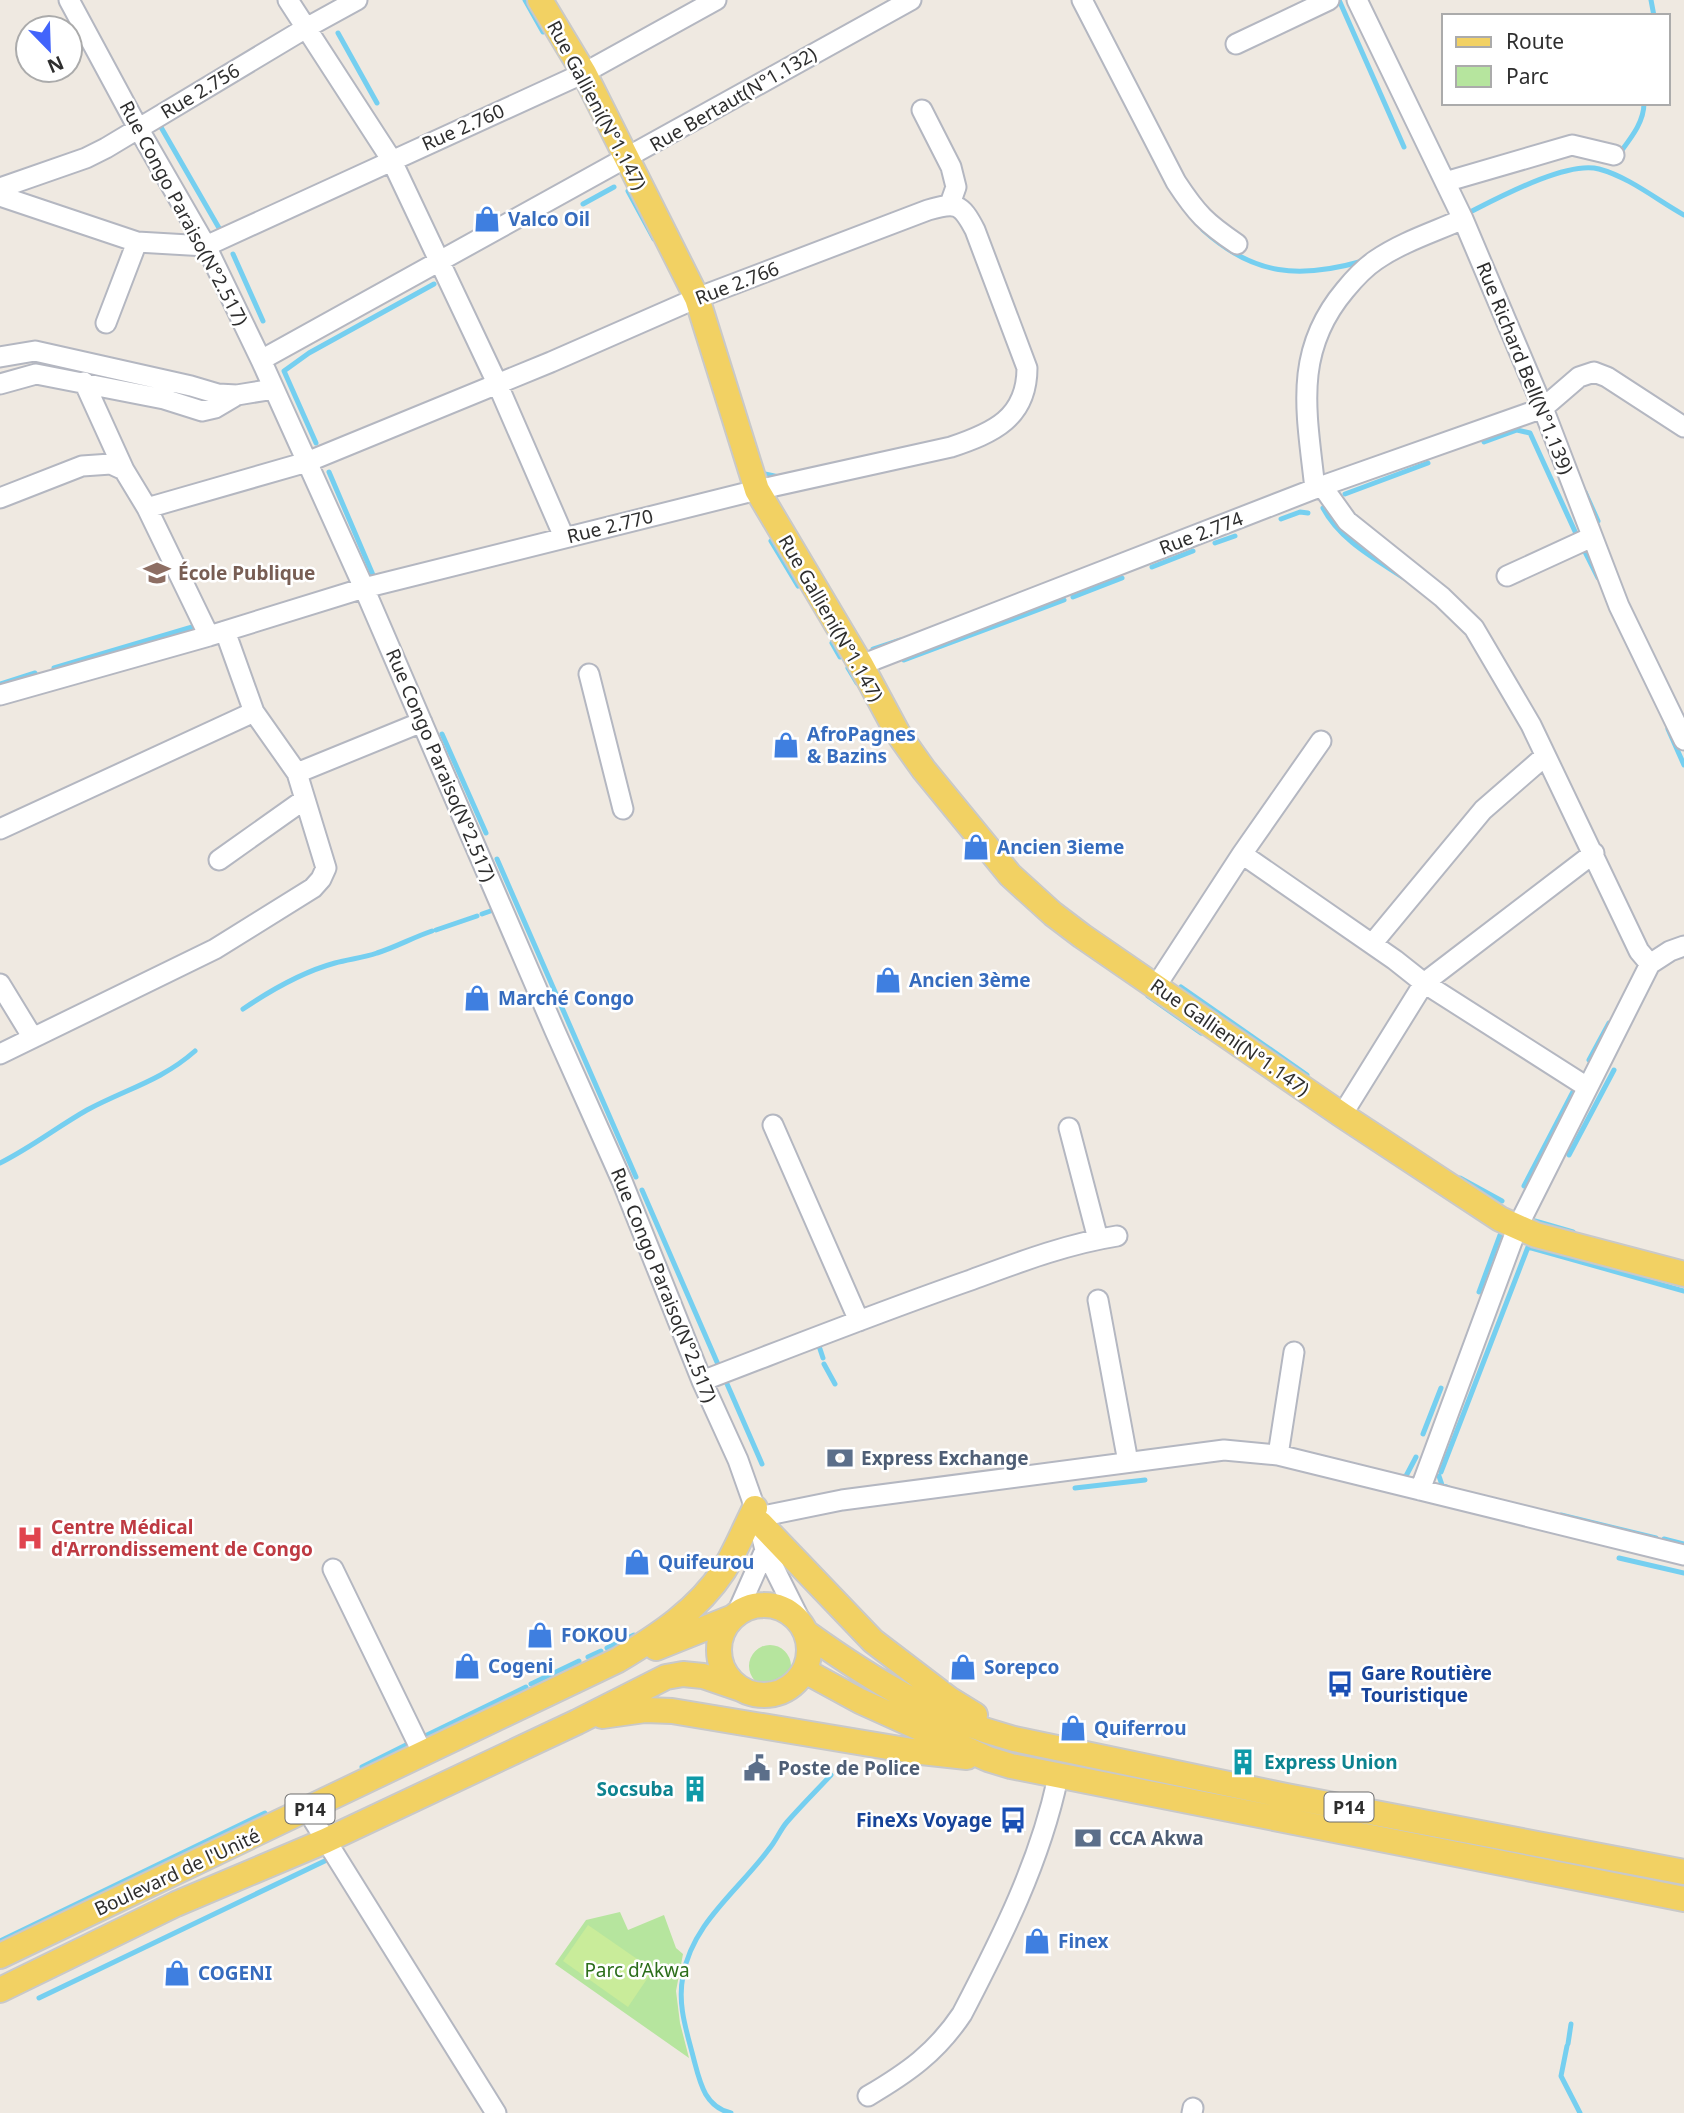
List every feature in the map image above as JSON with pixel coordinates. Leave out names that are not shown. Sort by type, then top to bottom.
[{"type":"main road","name":"Rue Gallieni(N°1.147)","points":[[540,0],[584,73],[698,298],[757,490],[861,665],[897,732],[957,812],[1010,875],[1053,914],[1156,986],[1342,1115],[1517,1228],[1684,1274]]},
{"type":"main road","points":[[618,1660],[671,1627],[698,1601],[723,1572],[758,1516],[873,1641],[948,1699],[1014,1739]]},
{"type":"main road","points":[[770,1604],[786,1610],[804,1627],[810,1653],[805,1671],[793,1686],[775,1694],[755,1695],[741,1689],[726,1676],[720,1662],[718,1646],[723,1631],[734,1616],[752,1606],[770,1604]]},
{"type":"main road","name":"P14","points":[[618,1660],[678,1640],[734,1616]]},
{"type":"main road","name":"P14","points":[[804,1627],[878,1683],[939,1713],[984,1731],[1286,1796],[1684,1872]]},
{"type":"main road","name":"Boulevard de l'Unité","points":[[0,1956],[618,1660]]},
{"type":"main road","name":"P14","points":[[805,1671],[860,1701],[988,1759],[1058,1777],[1337,1829],[1684,1899]]},
{"type":"main road","name":"P14","points":[[584,1719],[666,1677],[683,1674],[703,1676],[741,1689]]},
{"type":"main road","points":[[584,1719],[645,1710],[672,1711],[912,1751],[988,1759]]},
{"type":"main road","name":"Boulevard de l'Unité","points":[[0,1990],[176,1904],[325,1840],[584,1719]]},
{"type":"street","name":"Rue Congo Paraiso(N°2.517)","points":[[69,0],[206,246],[307,461],[622,1181],[702,1381],[738,1460],[758,1516],[765,1550],[804,1627]]},
{"type":"street","points":[[288,0],[391,159],[497,383],[564,537]]},
{"type":"street","name":"Rue 2.756","points":[[0,188],[86,158],[357,0]]},
{"type":"street","name":"Rue 2.760","points":[[206,246],[391,159],[584,73],[716,0]]},
{"type":"street","name":"Rue Bertaut(N°1.132)","points":[[261,360],[911,0]]},
{"type":"street","points":[[1082,0],[1176,182],[1207,224],[1237,244]]},
{"type":"street","points":[[1236,44],[1329,0]]},
{"type":"street","name":"Rue Richard Bell(N°1.139)","points":[[1357,0],[1463,219],[1543,408],[1619,606],[1684,740]]},
{"type":"street","points":[[922,110],[951,167],[956,187],[950,204]]},
{"type":"street","points":[[1445,182],[1572,145],[1614,155]]},
{"type":"street","points":[[0,197],[136,242],[206,246]]},
{"type":"street","name":"Rue 2.766","points":[[147,508],[307,461],[698,298],[950,204]]},
{"type":"street","name":"Rue 2.770","points":[[0,695],[217,634],[364,588],[757,490],[951,447],[980,438],[999,427],[1022,398],[1027,385],[1027,368],[975,230],[964,210],[950,204]]},
{"type":"street","points":[[1463,219],[1393,249],[1376,260],[1348,286],[1329,310],[1311,349],[1308,363],[1307,413],[1319,488],[1347,521],[1442,597],[1474,628],[1531,725],[1639,951],[1650,964]]},
{"type":"street","points":[[106,323],[136,242]]},
{"type":"street","points":[[0,357],[35,351],[218,394],[237,395],[274,389]]},
{"type":"street","points":[[1543,408],[1578,377],[1594,372],[1607,377],[1684,427]]},
{"type":"street","points":[[0,384],[36,374],[164,399],[202,411],[215,408],[237,395]]},
{"type":"street","points":[[0,1054],[215,949],[313,888],[326,867],[298,773],[254,712],[217,634],[124,470],[84,383]]},
{"type":"street","name":"Rue 2.774","points":[[861,665],[1319,488],[1543,408]]},
{"type":"street","points":[[0,498],[82,466],[111,464],[124,470]]},
{"type":"street","points":[[1507,576],[1592,537]]},
{"type":"street","points":[[589,674],[623,809]]},
{"type":"street","points":[[0,829],[254,712]]},
{"type":"street","points":[[298,773],[422,722]]},
{"type":"street","points":[[1156,986],[1242,853],[1321,741]]},
{"type":"street","points":[[1372,944],[1483,810],[1545,756]]},
{"type":"street","points":[[219,860],[305,799]]},
{"type":"street","points":[[1242,853],[1424,983],[1587,1087]]},
{"type":"street","points":[[1342,1115],[1424,983],[1594,853]]},
{"type":"street","points":[[1420,1490],[1517,1228],[1650,964],[1670,951],[1684,946]]},
{"type":"street","points":[[0,984],[33,1038]]},
{"type":"street","points":[[773,1125],[859,1321]]},
{"type":"street","points":[[702,1381],[1047,1253],[1107,1238],[1069,1128]]},
{"type":"street","points":[[1098,1300],[1128,1462]]},
{"type":"street","points":[[1278,1455],[1294,1352]]},
{"type":"street","points":[[758,1516],[842,1500],[1224,1450],[1278,1455],[1684,1555]]},
{"type":"street","points":[[734,1616],[765,1550]]},
{"type":"street","points":[[333,1569],[423,1754]]},
{"type":"street","points":[[868,2096],[923,2061],[962,2014],[1016,1908],[1051,1808],[1058,1777]]},
{"type":"street","points":[[307,1810],[496,2113]]},
{"type":"green space","points":[[770,1645],[785,1651],[791,1666],[785,1681],[770,1687],[755,1681],[749,1666],[755,1651]]},
{"type":"green space","name":"Parc d’Akwa","points":[[620,1912],[628,1930],[664,1915],[676,1948],[683,1954],[676,1991],[680,2023],[689,2058],[555,1964],[586,1920]]},
{"type":"green space","points":[[588,1925],[653,1970],[628,2007],[563,1961]]},
{"type":"waterway","points":[[525,0],[543,32]]},
{"type":"waterway","points":[[1339,0],[1404,147]]},
{"type":"waterway","points":[[1651,0],[1654,14]]},
{"type":"waterway","points":[[338,33],[377,103]]},
{"type":"waterway","points":[[1619,154],[1639,124],[1644,105]]},
{"type":"waterway","points":[[158,122],[219,228]]},
{"type":"waterway","points":[[1468,213],[1533,182],[1570,170],[1586,168],[1599,169],[1621,177],[1684,215]]},
{"type":"waterway","points":[[583,204],[614,187]]},
{"type":"waterway","points":[[628,191],[654,239]]},
{"type":"waterway","points":[[1203,230],[1241,257],[1259,265],[1279,269],[1319,270],[1363,261]]},
{"type":"waterway","points":[[233,254],[263,321]]},
{"type":"waterway","points":[[316,443],[284,371],[309,353],[434,284]]},
{"type":"waterway","points":[[1484,442],[1517,430],[1530,433],[1578,538]]},
{"type":"waterway","points":[[1345,494],[1428,463]]},
{"type":"waterway","points":[[329,472],[373,575]]},
{"type":"waterway","points":[[765,474],[779,477]]},
{"type":"waterway","points":[[1585,492],[1598,521]]},
{"type":"waterway","points":[[1323,508],[1348,539],[1404,578]]},
{"type":"waterway","points":[[1281,519],[1300,512],[1308,513]]},
{"type":"waterway","points":[[1215,543],[1235,536]]},
{"type":"waterway","points":[[771,541],[798,586]]},
{"type":"waterway","points":[[1582,546],[1598,578]]},
{"type":"waterway","points":[[1152,567],[1193,551]]},
{"type":"waterway","points":[[1073,597],[1122,578]]},
{"type":"waterway","points":[[904,660],[1064,600]]},
{"type":"waterway","points":[[54,668],[199,625]]},
{"type":"waterway","points":[[873,649],[900,640]]},
{"type":"waterway","points":[[832,643],[840,657]]},
{"type":"waterway","points":[[848,668],[857,683]]},
{"type":"waterway","points":[[0,684],[35,673]]},
{"type":"waterway","points":[[1668,729],[1684,765]]},
{"type":"waterway","points":[[442,734],[486,833]]},
{"type":"waterway","points":[[497,859],[636,1177]]},
{"type":"waterway","points":[[482,914],[499,908]]},
{"type":"waterway","points":[[436,930],[477,916]]},
{"type":"waterway","points":[[243,1009],[276,988],[311,971],[377,953],[432,931]]},
{"type":"waterway","points":[[1181,987],[1307,1075]]},
{"type":"waterway","points":[[1148,996],[1201,1033]]},
{"type":"waterway","points":[[1589,1060],[1609,1023]]},
{"type":"waterway","points":[[0,1163],[87,1110],[169,1070],[195,1051]]},
{"type":"waterway","points":[[1569,1155],[1614,1070]]},
{"type":"waterway","points":[[1524,1186],[1576,1086]]},
{"type":"waterway","points":[[1460,1178],[1502,1201]]},
{"type":"waterway","points":[[642,1190],[720,1369]]},
{"type":"waterway","points":[[1535,1221],[1573,1232]]},
{"type":"waterway","points":[[1479,1292],[1500,1235]]},
{"type":"waterway","points":[[1441,1472],[1528,1247],[1684,1291]]},
{"type":"waterway","points":[[818,1343],[823,1358]]},
{"type":"waterway","points":[[824,1364],[835,1384]]},
{"type":"waterway","points":[[724,1377],[762,1464]]},
{"type":"waterway","points":[[1423,1434],[1441,1388]]},
{"type":"waterway","points":[[1401,1477],[1406,1476],[1416,1457]]},
{"type":"waterway","points":[[1439,1476],[1442,1485],[1449,1488]]},
{"type":"waterway","points":[[1075,1488],[1145,1480]]},
{"type":"waterway","points":[[1561,1515],[1656,1538]]},
{"type":"waterway","points":[[1664,1539],[1684,1544]]},
{"type":"waterway","points":[[1619,1558],[1684,1573]]},
{"type":"waterway","points":[[607,1648],[634,1635]]},
{"type":"waterway","points":[[588,1657],[601,1651]]},
{"type":"waterway","points":[[531,1684],[579,1661]]},
{"type":"waterway","points":[[421,1738],[526,1687]]},
{"type":"waterway","points":[[362,1767],[412,1742]]},
{"type":"waterway","points":[[731,2113],[709,2100],[696,2069],[681,1997],[688,1957],[706,1923],[757,1864],[787,1822],[831,1775]]},
{"type":"waterway","points":[[0,1941],[265,1813]]},
{"type":"waterway","points":[[39,1998],[333,1857]]},
{"type":"waterway","points":[[1568,2044],[1571,2024]]},
{"type":"waterway","points":[[1567,2046],[1561,2076],[1580,2113]]},
{"type":"place","name":"Valco Oil","points":[[487,219]]},
{"type":"place","name":"École Publique","points":[[157,573]]},
{"type":"place","name":"AfroPagnes & Bazins","points":[[786,745]]},
{"type":"place","name":"Ancien 3ieme","points":[[976,847]]},
{"type":"place","name":"Ancien 3ème","points":[[888,980]]},
{"type":"place","name":"Marché Congo","points":[[477,998]]},
{"type":"place","name":"Express Exchange","points":[[840,1458]]},
{"type":"place","name":"Centre Médical d'Arrondissement de Congo","points":[[30,1538]]},
{"type":"place","name":"Quifeurou","points":[[637,1562]]},
{"type":"place","name":"FOKOU","points":[[540,1635]]},
{"type":"place","name":"Cogeni","points":[[467,1666]]},
{"type":"place","name":"Sorepco","points":[[963,1667]]},
{"type":"place","name":"Gare Routière Touristique","points":[[1340,1684]]},
{"type":"place","name":"Quiferrou","points":[[1073,1728]]},
{"type":"place","name":"Express Union","points":[[1243,1762]]},
{"type":"place","name":"Poste de Police","points":[[757,1768]]},
{"type":"place","name":"Socsuba","points":[[695,1789]]},
{"type":"place","name":"FineXs Voyage","points":[[1013,1820]]},
{"type":"place","name":"CCA Akwa","points":[[1088,1838]]},
{"type":"place","name":"Finex","points":[[1037,1941]]},
{"type":"place","name":"COGENI","points":[[177,1973]]}]
